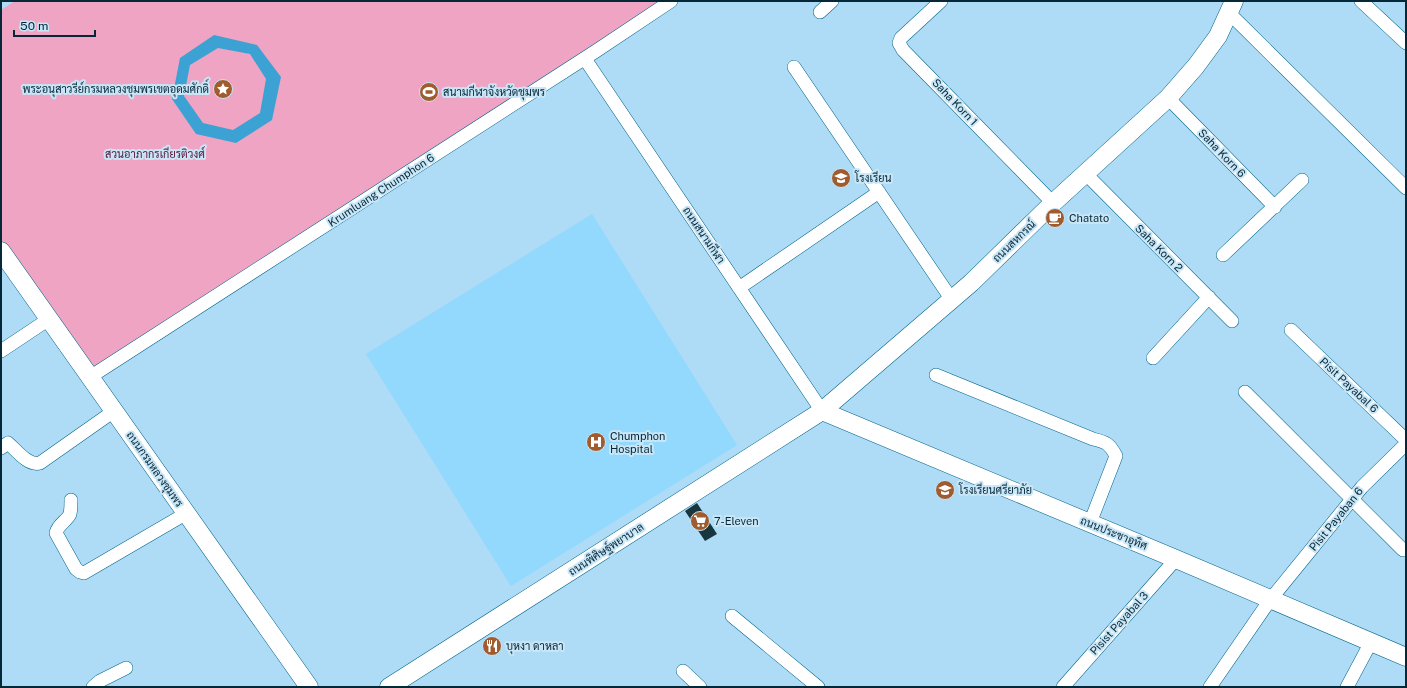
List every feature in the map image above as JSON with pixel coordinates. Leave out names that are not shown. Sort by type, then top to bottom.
[{"type":"street","name":"Krumluang Chumphon 6","points":[[90,377],[585,59],[671,1]]},
{"type":"street","points":[[820,12],[832,1]]},
{"type":"street","name":"Saha Korn 1","points":[[941,1],[901,38],[900,43],[904,50],[1054,203]]},
{"type":"street","points":[[1361,1],[1406,43]]},
{"type":"street","points":[[1231,7],[1406,188]]},
{"type":"street","name":"ถนนสหกรณ์","points":[[822,410],[971,283],[1054,203],[1168,98],[1218,36],[1231,7]]},
{"type":"street","name":"ถนนสนามกีฬา","points":[[585,59],[822,410]]},
{"type":"street","points":[[794,67],[952,300]]},
{"type":"street","name":"Saha Korn 6","points":[[1168,98],[1275,207]]},
{"type":"street","name":"Saha Korn 2","points":[[1086,174],[1232,321]]},
{"type":"street","points":[[1223,255],[1302,180]]},
{"type":"street","points":[[740,288],[879,192]]},
{"type":"street","name":"ถนนกรมหลวงชุมพร","points":[[1,251],[309,687]]},
{"type":"street","points":[[1153,358],[1208,297]]},
{"type":"street","points":[[1,351],[49,319]]},
{"type":"street","name":"Pisit Payabal 6","points":[[1291,330],[1406,440]]},
{"type":"street","points":[[936,375],[1093,439],[1106,442],[1112,447],[1116,456],[1090,523]]},
{"type":"street","points":[[1245,392],[1403,550]]},
{"type":"street","name":"ถนนประชาอุทิศ","points":[[822,410],[1406,657]]},
{"type":"street","name":"ถนนพิศิษฐ์พยาบาล","points":[[388,687],[822,410]]},
{"type":"street","points":[[1,448],[8,443],[29,462],[35,464],[40,463],[114,411]]},
{"type":"street","name":"Pisit Payaban 6","points":[[1210,687],[1270,600],[1362,487],[1406,444]]},
{"type":"street","points":[[71,500],[71,512],[57,528],[56,533],[76,569],[84,573],[187,513]]},
{"type":"street","name":"Pisist Payabal 3","points":[[1063,687],[1176,559]]},
{"type":"street","points":[[732,616],[818,687]]},
{"type":"street","points":[[1347,687],[1371,642]]},
{"type":"street","points":[[93,687],[100,681],[126,668]]},
{"type":"street","points":[[683,671],[700,687]]},
{"type":"shaded area","points":[[214,35],[257,45],[281,77],[272,120],[236,143],[196,134],[172,99],[180,58]],"holes":[[[218,48],[250,54],[266,79],[260,113],[233,130],[203,123],[184,96],[190,65]]]},
{"type":"shaded area","points":[[592,214],[737,445],[511,586],[366,354]]},
{"type":"green space","name":"สวนอาภากรเกียรติวงศ์","points":[[15,1],[669,1],[90,377],[1,251],[1,10]]},
{"type":"building","name":"7-Eleven","points":[[697,503],[717,534],[705,541],[685,511]]},
{"type":"place","name":"พระอนุสาวรีย์กรมหลวงชุมพรเขตอุดมศักดิ์","points":[[223,89]]},
{"type":"place","name":"สนามกีฬาจังหวัดชุมพร","points":[[429,92]]},
{"type":"place","name":"โรงเรียน","points":[[841,178]]},
{"type":"place","name":"Chatato","points":[[1055,218]]},
{"type":"place","name":"Chumphon Hospital","points":[[596,442]]},
{"type":"place","name":"โรงเรียนศรียาภัย","points":[[945,490]]},
{"type":"place","name":"7-Eleven","points":[[700,521]]},
{"type":"place","name":"บุหงา ดาหลา","points":[[492,646]]}]
